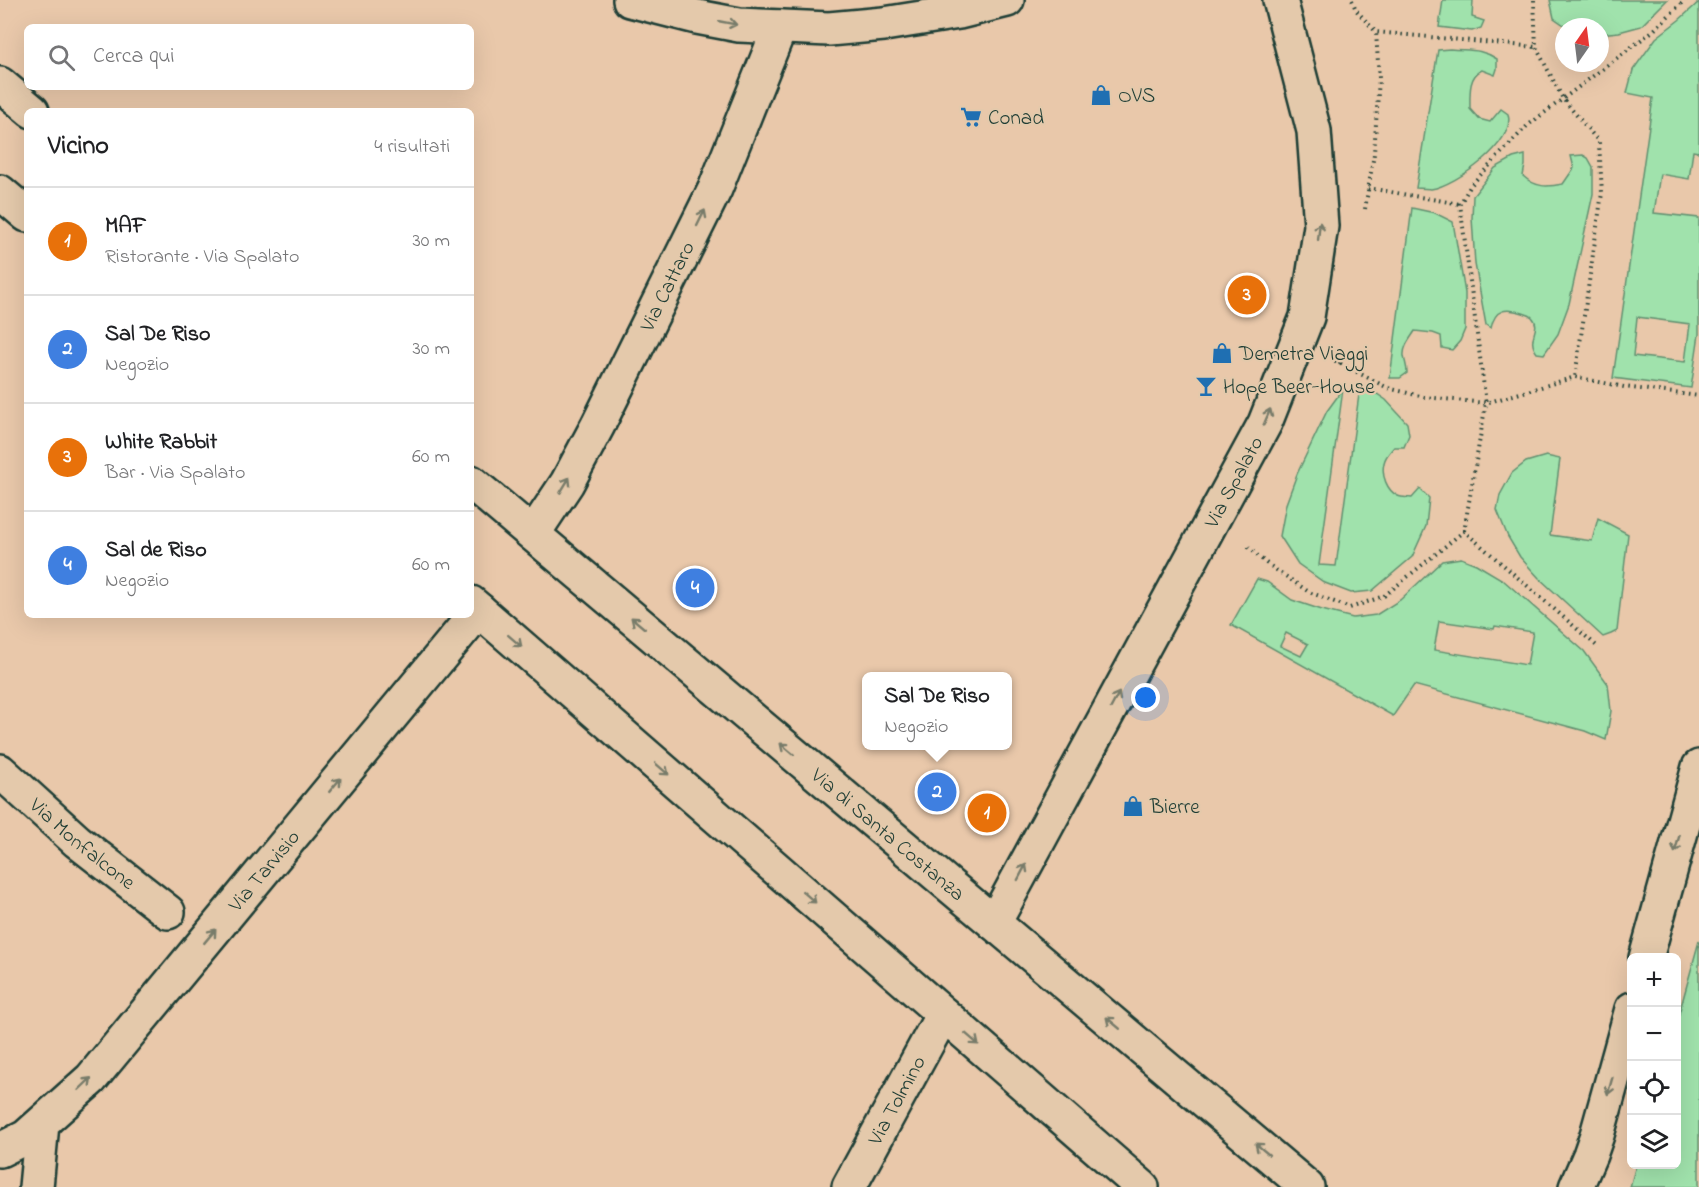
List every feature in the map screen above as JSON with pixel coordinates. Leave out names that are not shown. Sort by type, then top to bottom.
[{"type":"street","points":[[630,0],[739,25],[829,29],[884,24],[959,12],[1007,0]]},
{"type":"street","name":"Via Spalato","points":[[994,923],[1265,423],[1307,317],[1321,226],[1314,131],[1280,0]]},
{"type":"street","name":"Via Cattaro","points":[[533,534],[567,483],[598,425],[710,200],[780,27]]},
{"type":"street","points":[[0,84],[28,108]]},
{"type":"street","points":[[0,192],[24,212]]},
{"type":"street","name":"Via di Santa Costanza","points":[[474,485],[1307,1187]]},
{"type":"street","points":[[475,606],[1142,1187]]},
{"type":"street","name":"Via Tarvisio","points":[[0,1150],[26,1137],[42,1124],[91,1079],[113,1054],[465,618]]},
{"type":"street","points":[[1647,953],[1699,767]]},
{"type":"street","name":"Via Monfalcone","points":[[0,771],[76,841],[168,912]]},
{"type":"street","name":"Via Tolmino","points":[[849,1187],[943,1014]]},
{"type":"street","points":[[1576,1187],[1590,1155],[1627,1026]]},
{"type":"street","points":[[36,1187],[42,1124]]},
{"type":"path","points":[[1352,0],[1356,10],[1376,32],[1536,47]]},
{"type":"path","points":[[1534,0],[1536,47],[1563,99],[1599,142],[1602,193],[1575,377]]},
{"type":"path","points":[[1214,517],[1266,563],[1309,592],[1350,608],[1384,596],[1464,531],[1486,402],[1460,204],[1471,185],[1527,126],[1654,30],[1685,0]]},
{"type":"path","points":[[1368,188],[1460,204]]},
{"type":"path","points":[[1330,359],[1388,388],[1424,397],[1486,402],[1575,377],[1624,387],[1699,396]]},
{"type":"path","points":[[1464,531],[1598,647]]},
{"type":"green space","points":[[1443,0],[1473,0],[1472,17],[1484,21],[1481,28],[1472,31],[1439,27]]},
{"type":"green space","points":[[1550,0],[1667,0],[1641,26],[1619,32],[1609,33],[1609,18],[1554,18]]},
{"type":"green space","points":[[1699,2],[1699,152],[1693,151],[1689,179],[1660,174],[1654,213],[1699,218],[1699,334],[1691,388],[1613,378],[1653,98],[1627,93],[1633,70],[1656,38]],"holes":[[[1637,317],[1690,324],[1685,362],[1633,356]]]},
{"type":"green space","points":[[1438,50],[1480,52],[1497,59],[1495,75],[1482,70],[1474,77],[1471,86],[1470,109],[1479,119],[1490,122],[1501,109],[1508,114],[1508,125],[1494,149],[1469,171],[1442,186],[1431,189],[1416,188]]},
{"type":"green space","points":[[1525,155],[1523,176],[1532,183],[1542,186],[1563,184],[1574,168],[1571,156],[1583,155],[1588,158],[1593,167],[1593,194],[1569,304],[1558,334],[1544,354],[1537,353],[1534,347],[1533,338],[1536,325],[1530,316],[1506,310],[1498,313],[1491,328],[1486,325],[1475,264],[1473,196],[1495,168],[1513,158]]},
{"type":"green space","points":[[1412,208],[1435,213],[1453,222],[1465,293],[1465,329],[1460,341],[1452,350],[1442,348],[1441,336],[1415,331],[1405,349],[1407,373],[1400,378],[1390,378]]},
{"type":"green space","points":[[1360,387],[1386,400],[1407,423],[1409,435],[1404,447],[1394,447],[1385,461],[1383,473],[1388,487],[1400,497],[1412,498],[1420,489],[1429,498],[1426,526],[1412,557],[1372,591],[1351,593],[1325,583],[1298,564],[1280,536],[1286,504],[1297,474],[1327,411],[1343,389],[1319,565],[1336,566]]},
{"type":"green space","points":[[1546,456],[1560,459],[1550,535],[1592,541],[1598,518],[1628,534],[1617,631],[1603,637],[1539,578],[1520,557],[1508,537],[1497,510],[1500,495],[1512,473],[1526,462]]},
{"type":"green space","points":[[1461,558],[1503,580],[1584,651],[1608,684],[1611,711],[1606,740],[1585,731],[1414,685],[1393,716],[1231,625],[1257,579],[1267,582],[1292,600],[1353,618],[1376,615],[1400,600],[1442,561]],"holes":[[[1439,621],[1533,632],[1527,665],[1434,650]],[[1286,633],[1308,644],[1301,656],[1280,646]]]},
{"type":"green space","points":[[1699,941],[1699,1187],[1630,1187],[1635,1169],[1681,1169],[1681,1006]]},
{"type":"place","name":"OVS","points":[[1101,95]]},
{"type":"place","name":"Conad","points":[[971,117]]},
{"type":"place","name":"White Rabbit","points":[[1247,295]]},
{"type":"place","name":"Demetra Viaggi","points":[[1222,353]]},
{"type":"place","name":"Hope Beer-House","points":[[1206,386]]},
{"type":"place","name":"Sal de Riso","points":[[695,588]]},
{"type":"place","name":"Sal De Riso","points":[[937,792]]},
{"type":"place","name":"Bierre","points":[[1133,806]]},
{"type":"place","name":"MAF","points":[[987,813]]}]
